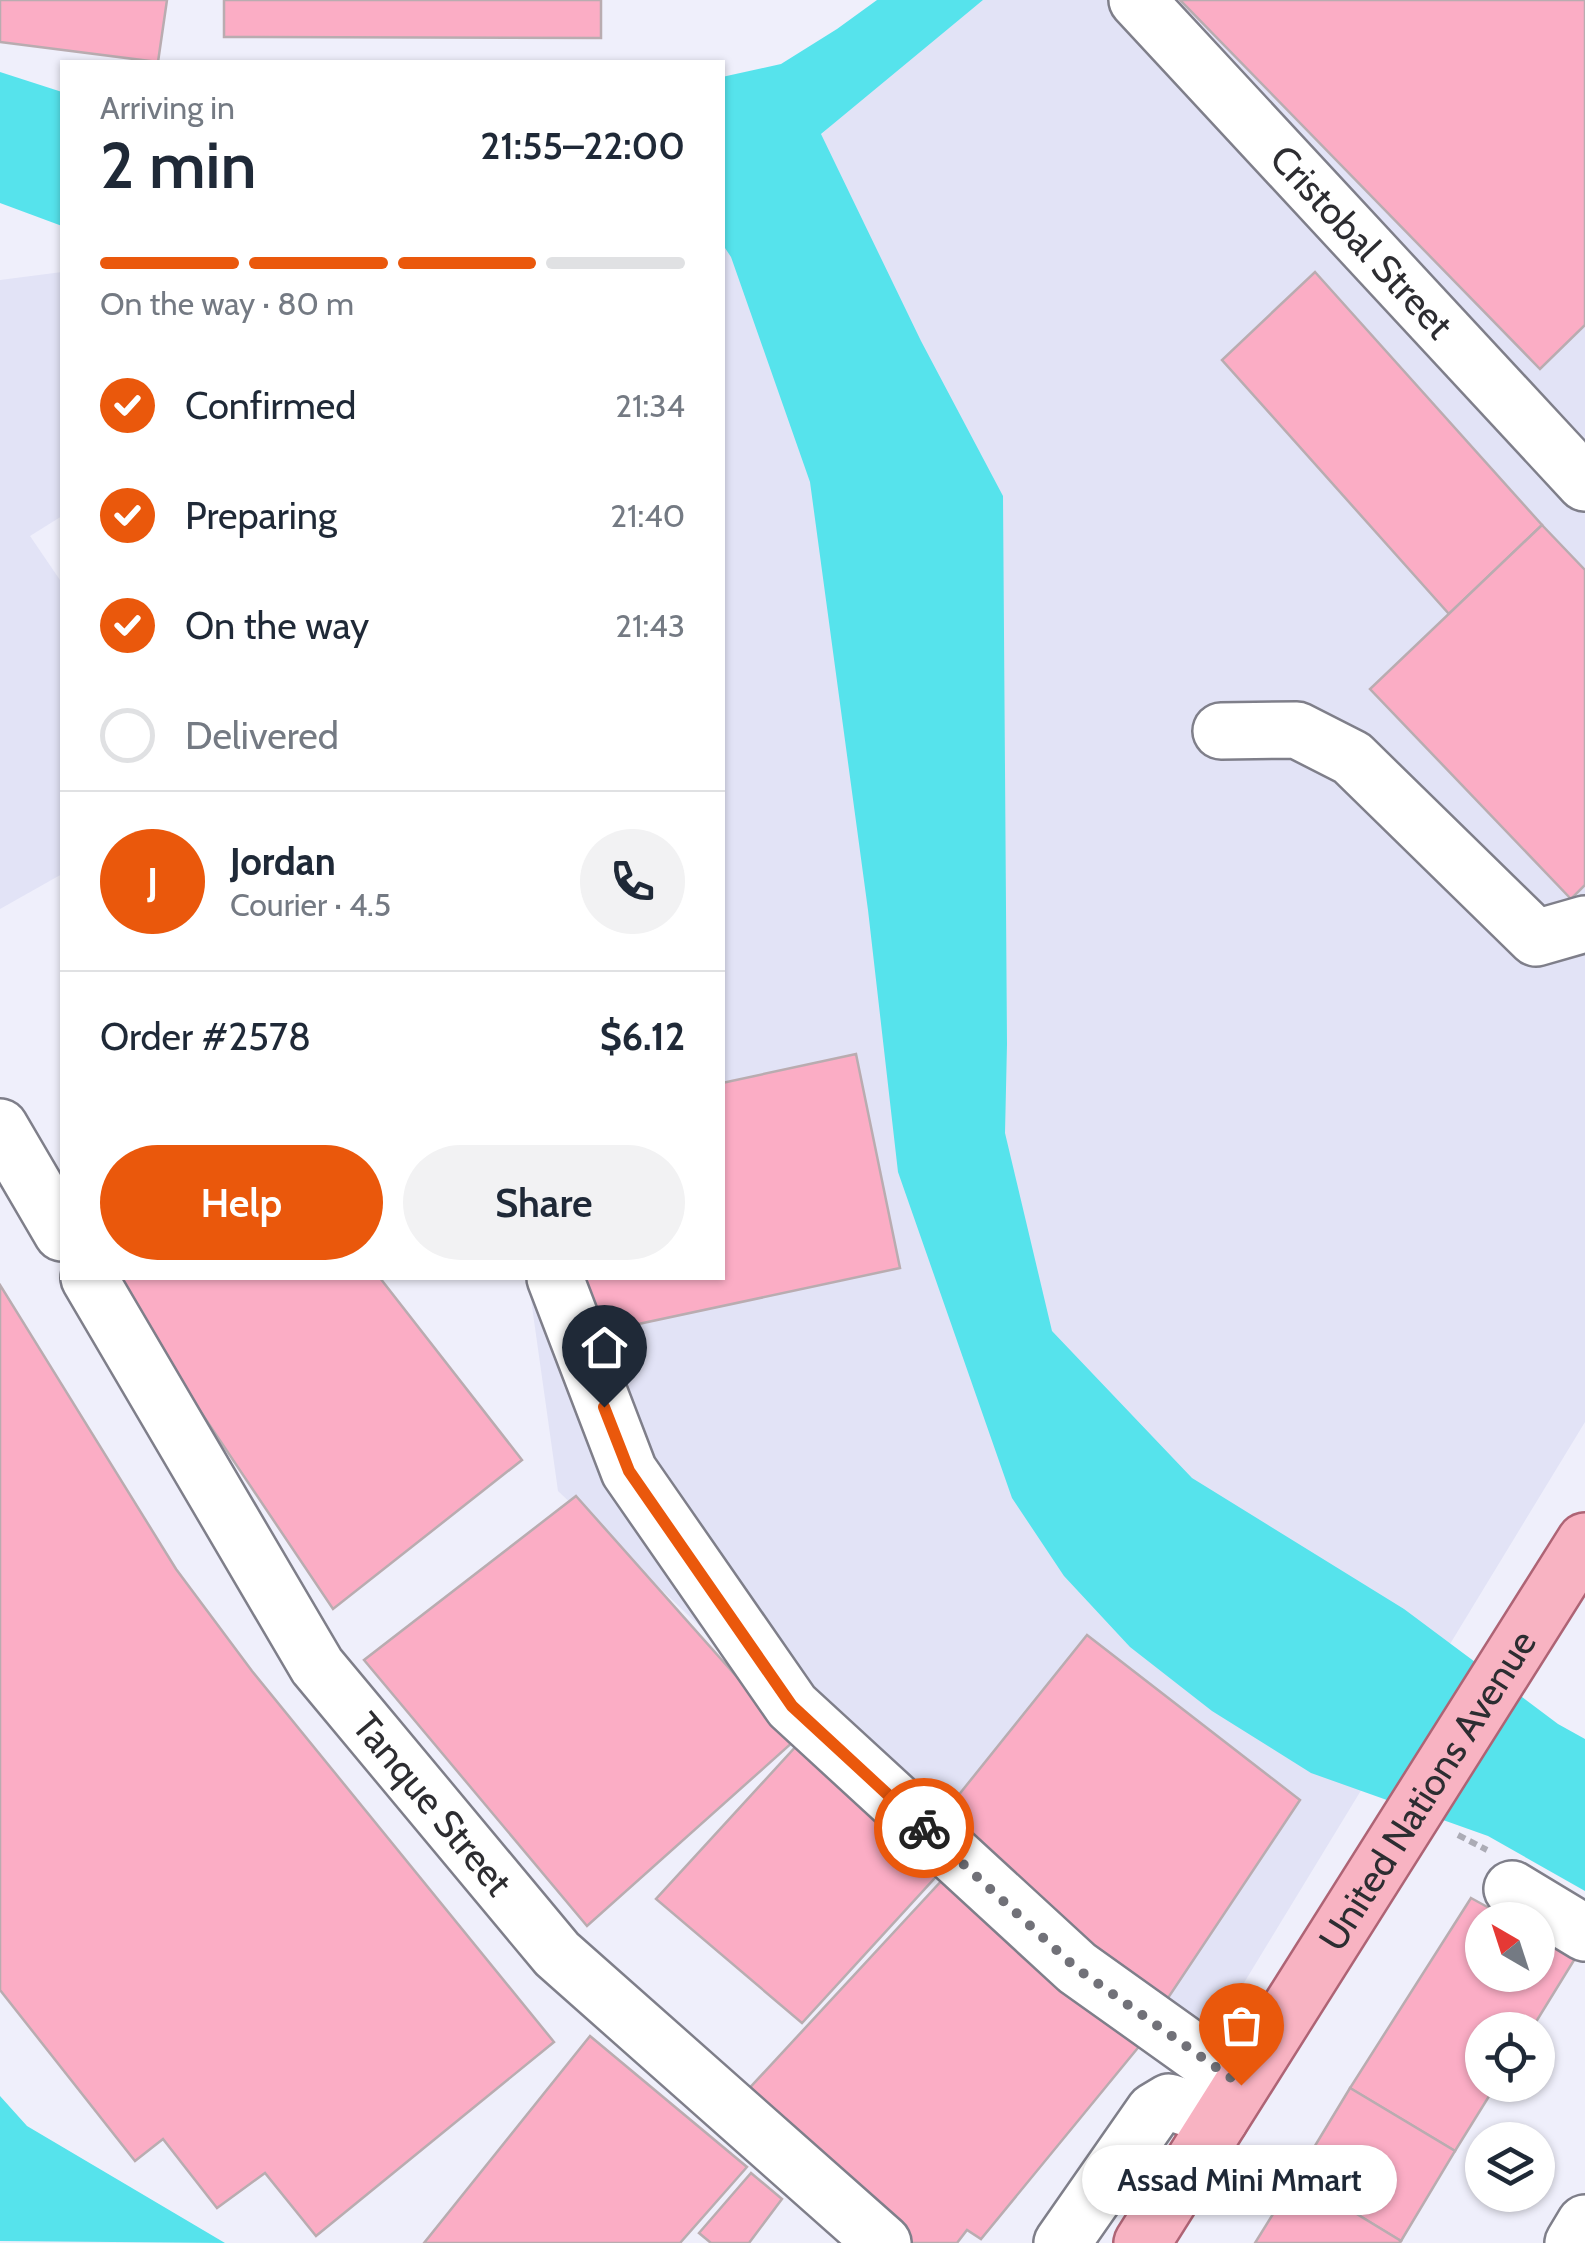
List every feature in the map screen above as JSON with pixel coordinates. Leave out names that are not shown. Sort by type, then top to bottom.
[{"type":"main road","name":"United Nations Avenue","points":[[1142,2243],[1585,1540]]},
{"type":"street","name":"Cristobal Street","points":[[1136,0],[1585,482]]},
{"type":"street","points":[[1222,731],[1296,730],[1352,758],[1536,938],[1585,924]]},
{"type":"street","points":[[0,1126],[60,1230]]},
{"type":"street","name":"Tanque Street","points":[[90,1280],[307,1650],[330,1682],[558,1954],[883,2243]]},
{"type":"street","points":[[556,1280],[629,1471],[792,1706],[1076,1968],[1231,2102]]},
{"type":"street","points":[[1512,1889],[1585,1933]]},
{"type":"street","points":[[1062,2243],[1154,2111],[1169,2102],[1231,2102]]},
{"type":"street","points":[[1572,2243],[1585,2223]]},
{"type":"shaded area","points":[[983,0],[1585,0],[1585,1422],[1188,2075],[971,1885],[558,1491],[528,1280],[725,1280],[725,210],[748,207],[838,118]]},
{"type":"shaded area","points":[[60,272],[60,517],[30,536],[60,580],[60,875],[0,909],[0,280]]},
{"type":"water","points":[[877,0],[983,0],[821,134],[921,341],[1003,496],[1005,1133],[1052,1331],[1192,1478],[1404,1609],[1558,1724],[1585,1739],[1585,1891],[1488,1836],[1311,1773],[1212,1711],[1130,1647],[1064,1576],[1012,1498],[898,1172],[868,910],[810,482],[725,248],[725,76],[781,64]]},
{"type":"water","points":[[0,72],[60,91],[60,225],[0,203]]},
{"type":"water","points":[[0,2096],[27,2126],[225,2243],[0,2241]]},
{"type":"building","points":[[0,0],[167,0],[158,60],[0,42]]},
{"type":"building","points":[[224,0],[601,0],[601,38],[224,37]]},
{"type":"building","points":[[1180,0],[1585,0],[1585,325],[1540,369]]},
{"type":"building","points":[[1315,272],[1542,525],[1449,614],[1222,360]]},
{"type":"building","points":[[1542,525],[1585,570],[1585,885],[1571,899],[1370,689]]},
{"type":"building","points":[[856,1054],[900,1268],[587,1335],[575,1280],[725,1280],[725,1082]]},
{"type":"building","points":[[112,1280],[382,1280],[522,1460],[333,1609]]},
{"type":"building","points":[[0,1285],[176,1569],[252,1671],[554,2042],[316,2236],[265,2173],[217,2208],[163,2139],[135,2161],[0,1990]]},
{"type":"building","points":[[576,1496],[794,1741],[587,1926],[364,1660]]},
{"type":"building","points":[[1087,1635],[1300,1800],[1164,2004],[941,1817]]},
{"type":"building","points":[[799,1743],[943,1869],[802,2023],[656,1899]]},
{"type":"building","points":[[945,1877],[1146,2038],[981,2239],[967,2230],[957,2243],[910,2243],[744,2094]]},
{"type":"building","points":[[1465,1907],[1465,1992],[1554,1992],[1542,2012],[1465,2012],[1465,2102],[1485,2102],[1473,2122],[1465,2122],[1465,2135],[1455,2151],[1350,2088]]},
{"type":"building","points":[[1555,1945],[1576,1957],[1555,1991]]},
{"type":"building","points":[[590,2036],[747,2167],[680,2243],[424,2243]]},
{"type":"building","points":[[1350,2088],[1455,2151],[1401,2241],[1296,2177]]},
{"type":"building","points":[[751,2173],[782,2199],[749,2243],[711,2243],[699,2233]]},
{"type":"building","points":[[1296,2177],[1401,2241],[1255,2243]]},
{"type":"way so far","points":[[924,1828],[1076,1968],[1241,2085]]},
{"type":"place","name":"Assad Mini Mmart","points":[[1241,2085]]},
{"type":"route","points":[[604,1407],[629,1471],[792,1706],[924,1828]]}]
